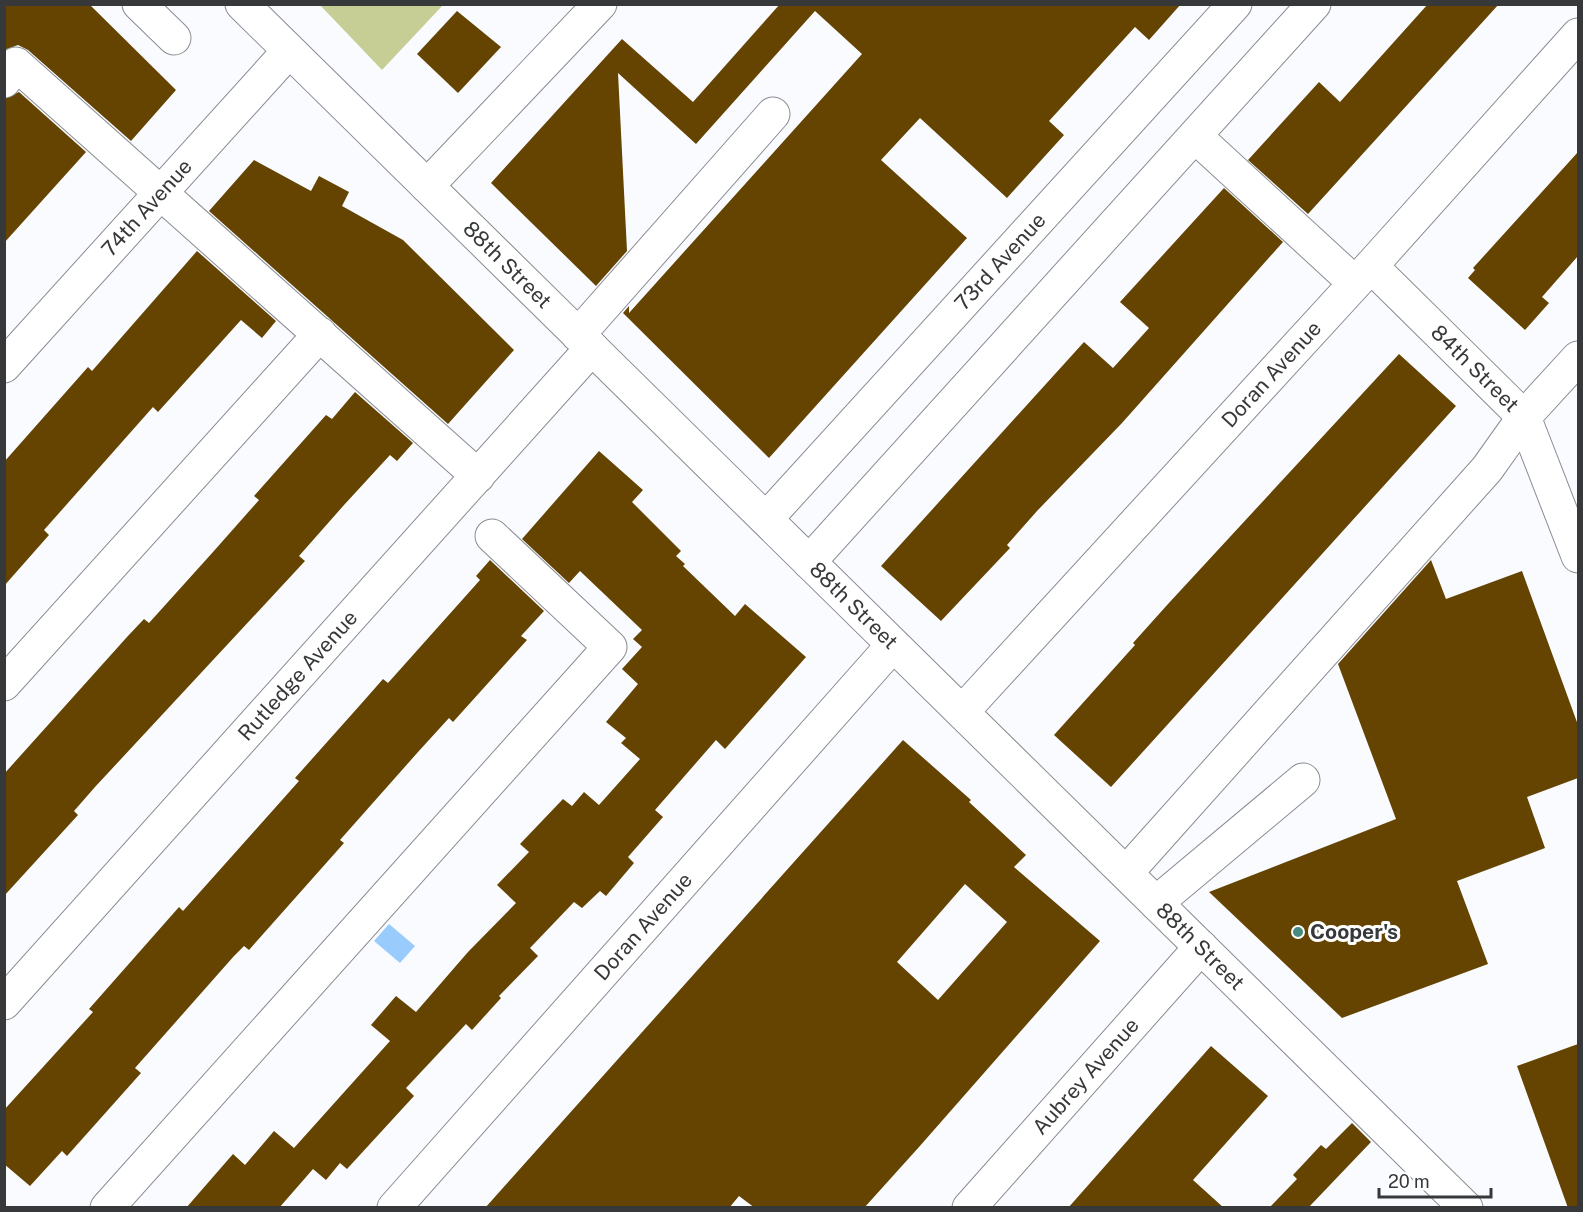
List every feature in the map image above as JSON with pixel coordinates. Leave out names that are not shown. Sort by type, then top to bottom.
[{"type":"street","name":"88th Street","points":[[242,4],[1466,1208]]},
{"type":"street","points":[[427,186],[600,4]]},
{"type":"street","name":"73rd Avenue","points":[[765,519],[1235,4]]},
{"type":"street","points":[[809,562],[1314,4]]},
{"type":"street","name":"Doran Avenue","points":[[962,712],[1363,274],[1578,35]]},
{"type":"street","name":"74th Avenue","points":[[4,366],[289,51]]},
{"type":"street","points":[[4,81],[16,64],[478,476]]},
{"type":"street","name":"Rutledge Avenue","points":[[4,1003],[478,476],[773,114]]},
{"type":"street","name":"84th Street","points":[[1195,136],[1363,274],[1524,417],[1578,556]]},
{"type":"street","points":[[4,684],[320,334]]},
{"type":"street","points":[[1126,873],[1481,475],[1524,417],[1578,358]]},
{"type":"street","points":[[107,1208],[610,647],[492,536]]},
{"type":"street","name":"Doran Avenue","points":[[394,1208],[893,645]]},
{"type":"street","points":[[1156,903],[1303,780]]},
{"type":"street","name":"Aubrey Avenue","points":[[969,1208],[1201,947]]},
{"type":"green space","points":[[320,5],[443,5],[382,70]]},
{"type":"water","points":[[389,924],[415,946],[400,963],[374,941]]},
{"type":"building","points":[[4,4],[89,4],[176,90],[131,141],[28,50],[18,45],[4,50]]},
{"type":"building","points":[[780,4],[1181,4],[1149,40],[1135,27],[1049,121],[1064,135],[1007,198],[920,118],[881,160],[967,238],[769,458],[623,313],[629,306],[629,313],[862,54],[815,11],[696,144],[618,73],[627,251],[596,286],[491,183],[622,39],[693,102]]},
{"type":"building","points":[[1428,4],[1499,4],[1308,214],[1248,160],[1319,82],[1340,102]]},
{"type":"building","points":[[457,11],[501,47],[458,93],[417,54]]},
{"type":"building","points":[[19,92],[86,152],[4,243],[4,99]]},
{"type":"building","points":[[1578,152],[1578,256],[1542,297],[1549,303],[1525,330],[1468,278],[1475,270],[1473,268]]},
{"type":"building","points":[[254,160],[311,191],[319,176],[349,192],[342,206],[403,240],[514,350],[448,424],[209,211]]},
{"type":"building","points":[[1224,188],[1283,242],[1122,423],[1037,511],[1007,545],[1010,548],[941,621],[881,566],[1084,342],[1113,368],[1149,328],[1120,302]]},
{"type":"building","points":[[197,251],[276,321],[262,338],[241,320],[158,412],[153,407],[44,530],[49,535],[4,586],[4,462],[88,367],[92,371]]},
{"type":"building","points":[[1399,354],[1456,406],[1111,787],[1054,735],[1135,645],[1133,643],[1168,604]]},
{"type":"building","points":[[355,392],[413,443],[397,461],[390,455],[344,505],[299,556],[305,561],[95,787],[74,811],[78,815],[4,896],[4,774],[127,637],[144,619],[149,623],[213,552],[259,500],[254,496],[326,415],[332,419]]},
{"type":"building","points":[[599,451],[643,490],[632,502],[681,551],[676,556],[685,564],[683,566],[735,616],[745,604],[806,657],[725,749],[716,740],[655,810],[663,817],[628,857],[634,863],[606,896],[600,891],[582,908],[574,902],[530,948],[538,956],[499,996],[501,998],[472,1030],[466,1024],[406,1088],[414,1096],[347,1169],[340,1163],[326,1180],[313,1169],[279,1208],[186,1208],[233,1154],[245,1165],[274,1131],[294,1148],[390,1041],[371,1025],[396,996],[416,1012],[468,952],[516,903],[497,885],[529,852],[520,844],[563,799],[572,806],[584,792],[599,805],[640,759],[621,743],[626,738],[606,722],[638,684],[622,669],[642,647],[633,639],[642,630],[580,571],[569,583],[522,539]]},
{"type":"building","points":[[490,560],[544,611],[521,636],[527,640],[453,722],[449,718],[418,752],[340,840],[344,843],[249,950],[244,946],[234,956],[135,1068],[141,1073],[67,1156],[62,1151],[30,1186],[4,1164],[4,1110],[93,1012],[89,1009],[179,907],[183,911],[299,781],[295,778],[383,679],[388,683],[480,580],[476,576]]},
{"type":"building","points":[[1431,560],[1446,599],[1522,571],[1578,725],[1578,778],[1527,797],[1545,848],[1457,881],[1488,964],[1342,1018],[1209,892],[1396,819],[1338,664]]},
{"type":"building","points":[[903,740],[971,800],[969,802],[1026,855],[1014,867],[1100,941],[864,1208],[755,1208],[739,1196],[729,1208],[485,1208]],"holes":[[[965,884],[1007,922],[938,1000],[897,962]]]},
{"type":"building","points":[[1578,1044],[1578,1208],[1568,1208],[1517,1066]]},
{"type":"building","points":[[1211,1046],[1268,1096],[1193,1180],[1224,1208],[1068,1208]]},
{"type":"building","points":[[1352,1123],[1371,1142],[1308,1208],[1269,1208],[1297,1179],[1293,1175],[1321,1145],[1326,1149]]},
{"type":"place","name":"Cooper's","points":[[1298,932]]}]
